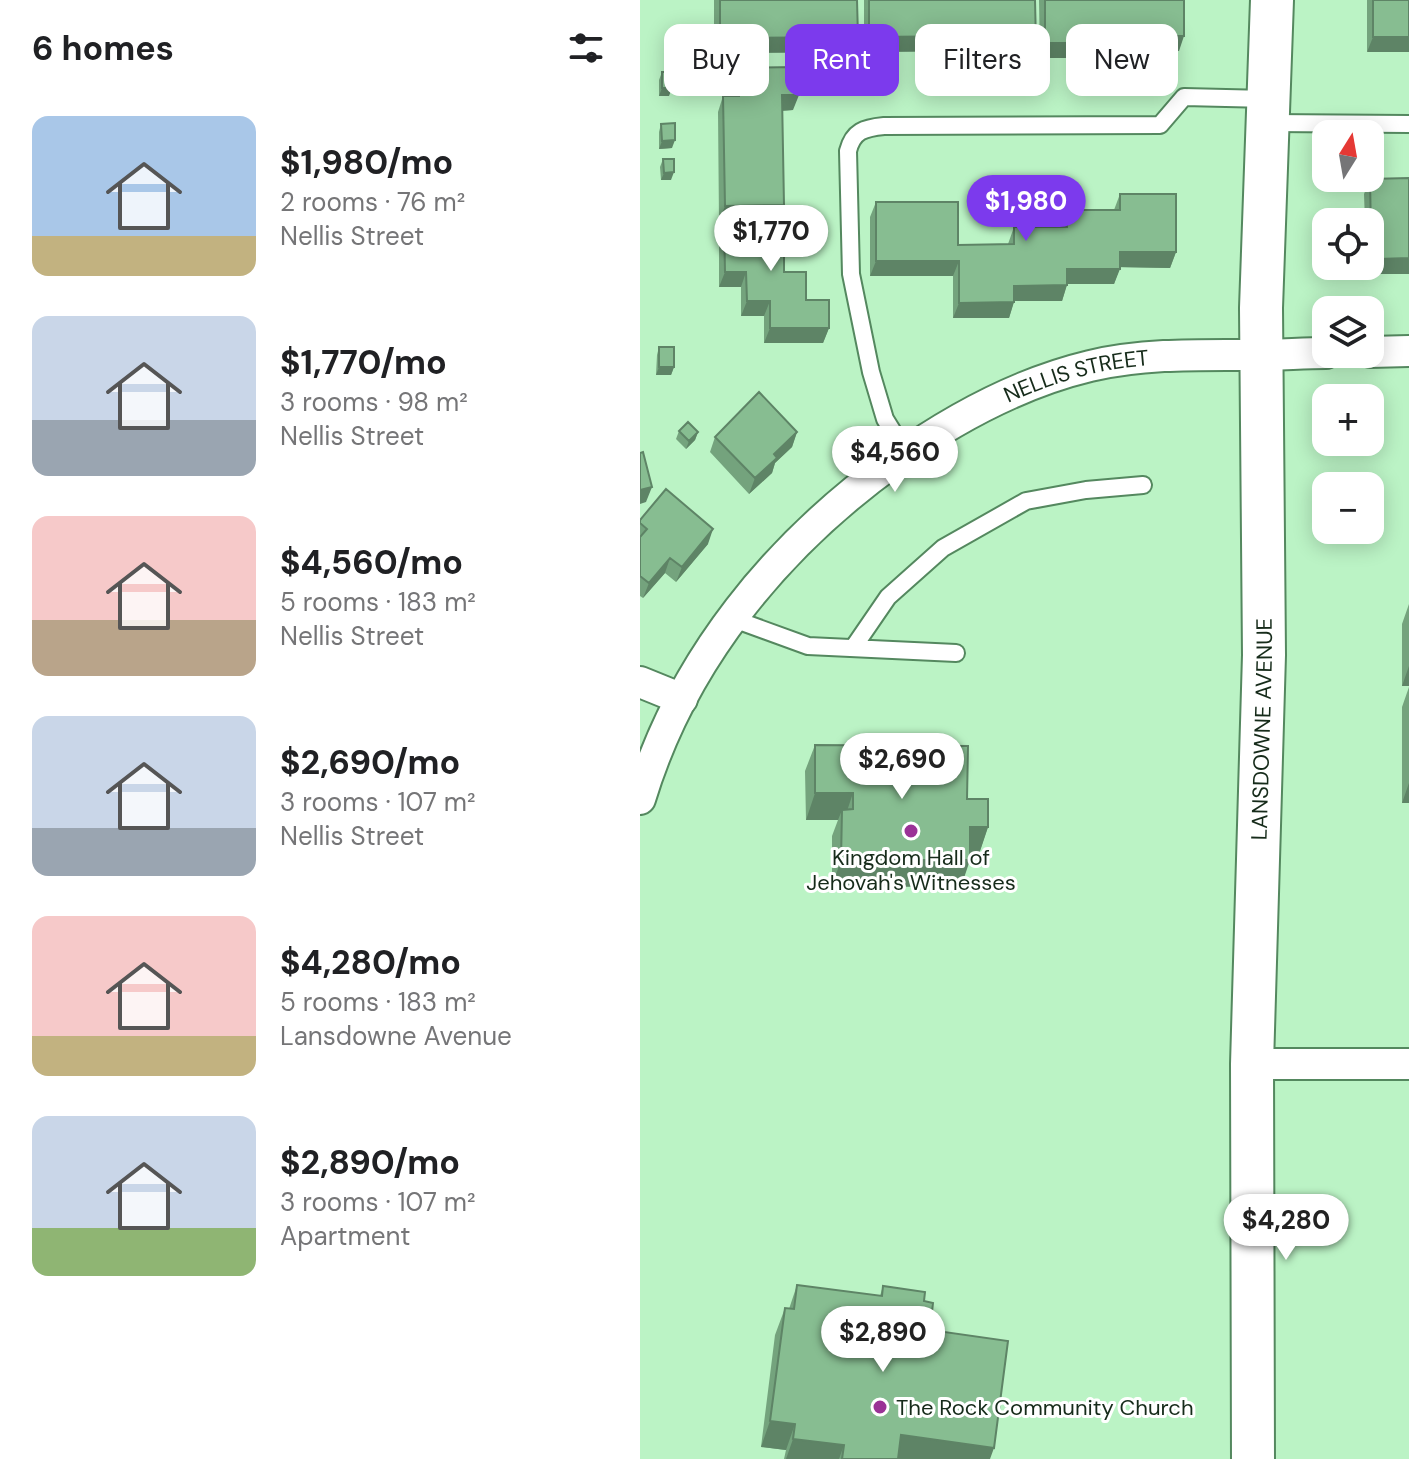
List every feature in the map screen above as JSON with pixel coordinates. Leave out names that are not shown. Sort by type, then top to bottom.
[{"type":"main road","name":"LANSDOWNE AVENUE","points":[[1253,1459],[1252,1064],[1264,655],[1261,308],[1272,0]]},
{"type":"street","points":[[1384,352],[1409,351]]},
{"type":"street","name":"NELLIS STREET","points":[[640,799],[659,745],[682,699],[731,618],[784,554],[820,519],[849,494],[938,430],[1034,383],[1089,366],[1173,355],[1312,353]]},
{"type":"street","points":[[640,682],[682,699]]},
{"type":"street","points":[[1252,1064],[1409,1064]]},
{"type":"lane","points":[[906,453],[885,419],[871,372],[851,274],[848,151],[853,137],[859,132],[884,126],[1160,125],[1184,97],[1267,111],[1409,124]]},
{"type":"lane","points":[[853,648],[888,597],[943,548],[1026,501],[1086,490],[1143,485]]},
{"type":"lane","points":[[731,618],[808,646],[956,653]]},
{"type":"building","points":[[720,0],[857,0],[858,24],[785,24],[785,38],[769,38],[769,24],[720,24]]},
{"type":"building","points":[[869,0],[1035,0],[1036,24],[915,24],[915,37],[899,37],[899,24],[869,24]]},
{"type":"building","points":[[1045,0],[1184,0],[1184,36],[1178,36],[1178,24],[1066,24],[1066,43],[1050,43],[1050,24],[1045,24]]},
{"type":"building","points":[[1373,0],[1409,0],[1409,37],[1373,37]]},
{"type":"building","points":[[769,67],[785,67],[785,95],[782,95],[784,205],[725,206],[723,96],[769,96]]},
{"type":"building","points":[[675,123],[675,140],[662,141],[661,124]]},
{"type":"building","points":[[663,159],[674,159],[674,172],[664,173]]},
{"type":"building","points":[[1409,178],[1409,258],[1384,259],[1384,208],[1371,208],[1370,192],[1384,192],[1384,179]]},
{"type":"building","points":[[1120,194],[1176,194],[1176,252],[1120,252],[1120,269],[1067,269],[1067,285],[1014,286],[1014,302],[959,303],[959,261],[876,261],[876,202],[958,202],[958,245],[1014,244],[1014,227],[1067,227],[1067,210],[1120,210]]},
{"type":"building","points":[[724,218],[784,218],[784,272],[806,272],[806,300],[829,300],[829,328],[770,328],[770,301],[747,301],[746,272],[725,272]]},
{"type":"building","points":[[659,347],[674,347],[674,367],[659,367]]},
{"type":"building","points":[[759,392],[797,432],[774,454],[777,458],[755,478],[715,437]]},
{"type":"building","points":[[688,422],[698,432],[689,441],[679,431]]},
{"type":"building","points":[[643,452],[652,487],[640,490],[640,453]]},
{"type":"building","points":[[666,489],[713,529],[682,567],[670,558],[649,583],[640,576],[640,537],[647,529],[640,520]]},
{"type":"building","name":"Kingdom Hall of Jehovah's Witnesses","points":[[815,745],[968,746],[967,799],[988,799],[988,827],[970,827],[970,860],[841,860],[842,810],[853,809],[853,793],[815,793]]},
{"type":"building","name":"The Rock Community Church","points":[[797,1285],[882,1296],[883,1286],[925,1292],[924,1301],[933,1303],[930,1330],[1008,1341],[994,1448],[901,1435],[898,1459],[842,1459],[844,1445],[793,1439],[795,1424],[770,1421],[785,1308],[794,1309]]},
{"type":"place","name":"Kingdom Hall of Jehovah's Witnesses","points":[[911,831]]},
{"type":"place","name":"The Rock Community Church","points":[[880,1407]]}]
